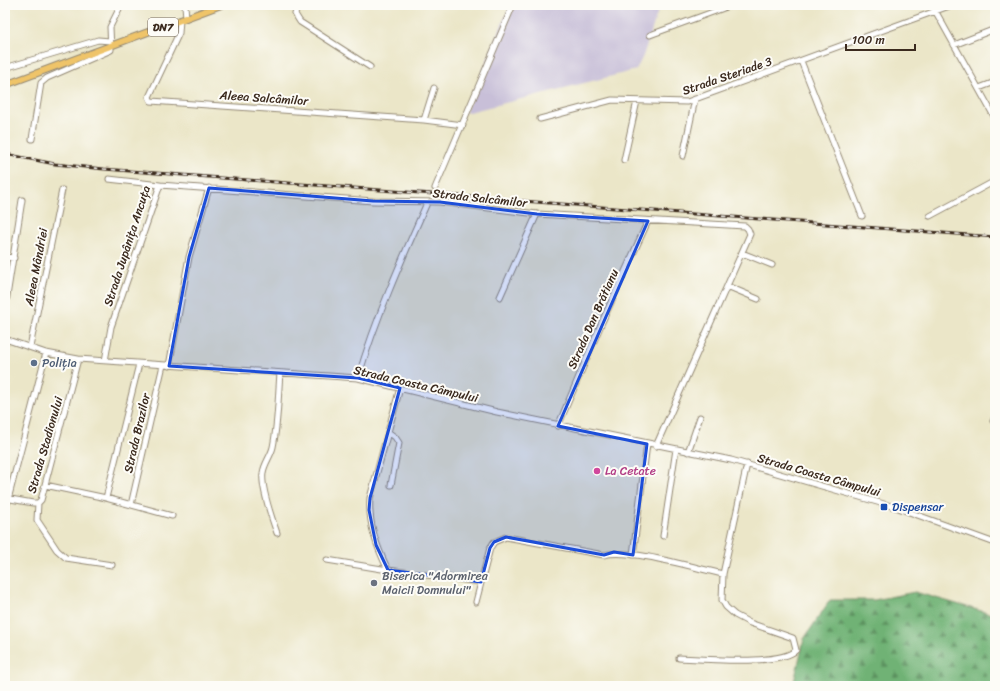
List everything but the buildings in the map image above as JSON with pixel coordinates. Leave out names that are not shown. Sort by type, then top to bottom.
[{"type":"main road","name":"DN7","points":[[5,84],[111,43],[183,19],[203,8],[221,5]]},
{"type":"street","points":[[32,139],[43,81],[111,50],[110,27],[121,5]]},
{"type":"street","points":[[183,19],[185,5]]},
{"type":"street","points":[[298,5],[295,14],[300,22],[370,67]]},
{"type":"street","points":[[435,188],[513,5]]},
{"type":"street","points":[[650,35],[732,5]]},
{"type":"street","points":[[932,5],[995,118]]},
{"type":"street","name":"Strada Steriade 3","points":[[540,119],[612,100],[681,103],[801,61],[952,5]]},
{"type":"street","name":"Aleea Salcâmilor","points":[[183,19],[179,33],[149,97],[151,100],[424,120],[463,125]]},
{"type":"street","points":[[954,45],[995,29]]},
{"type":"street","points":[[5,68],[98,40],[111,43]]},
{"type":"street","points":[[801,61],[862,216]]},
{"type":"street","points":[[979,88],[995,82]]},
{"type":"street","points":[[424,120],[434,88]]},
{"type":"street","points":[[683,156],[695,99]]},
{"type":"street","points":[[624,160],[638,101]]},
{"type":"street","name":"Strada Jupânița Ancuța","points":[[105,361],[111,327],[160,185],[109,179]]},
{"type":"street","points":[[930,216],[995,181]]},
{"type":"street","name":"Strada Salcâmilor","points":[[160,185],[373,201],[426,203],[440,202],[537,214],[744,226],[748,229],[750,234],[742,253]]},
{"type":"street","points":[[169,366],[189,257],[209,188]]},
{"type":"street","name":"Aleea Mândriei","points":[[30,348],[62,190]]},
{"type":"street","points":[[5,309],[22,200]]},
{"type":"street","points":[[358,378],[376,319],[426,203]]},
{"type":"street","points":[[500,297],[537,214]]},
{"type":"street","name":"Strada Dan Brătianu","points":[[558,426],[602,322],[648,221]]},
{"type":"street","points":[[656,446],[742,253],[772,265]]},
{"type":"street","points":[[5,257],[14,258]]},
{"type":"street","points":[[727,286],[758,299]]},
{"type":"street","name":"Strada Coasta Câmpului","points":[[5,339],[46,353],[78,359],[358,378],[558,426],[747,464],[898,508],[995,543]]},
{"type":"street","points":[[5,511],[6,498],[46,353]]},
{"type":"street","name":"Strada Stadionului","points":[[6,498],[38,503],[41,500],[78,359]]},
{"type":"street","points":[[106,498],[138,364]]},
{"type":"street","name":"Strada Brazilor","points":[[131,505],[163,365]]},
{"type":"street","points":[[277,533],[270,515],[262,480],[263,472],[272,450],[277,427],[280,373]]},
{"type":"street","points":[[388,570],[376,545],[369,510],[370,498],[400,388]]},
{"type":"street","points":[[688,452],[700,417]]},
{"type":"street","points":[[388,432],[396,437],[399,443],[391,485]]},
{"type":"street","points":[[632,555],[647,444]]},
{"type":"street","points":[[663,536],[676,450]]},
{"type":"street","points":[[679,658],[716,661],[744,660],[785,656],[792,654],[796,650],[793,638],[750,623],[726,607],[722,600],[723,574],[747,464]]},
{"type":"street","points":[[45,485],[106,498],[172,516]]},
{"type":"street","points":[[38,503],[37,520],[57,550],[66,558],[112,565]]},
{"type":"street","points":[[476,602],[490,548],[494,542],[506,537],[604,555],[614,552],[632,555],[723,574]]},
{"type":"street","points":[[328,560],[388,570],[481,582]]},
{"type":"highlighted area","points":[[209,188],[373,201],[440,202],[537,214],[648,221],[558,426],[647,444],[633,555],[614,552],[604,555],[506,537],[494,542],[490,548],[481,582],[388,570],[376,545],[369,510],[370,498],[400,388],[358,378],[169,366],[189,257]]},
{"type":"shaded area","points":[[510,5],[660,5],[643,56],[636,70],[465,113]]},
{"type":"green space","points":[[915,592],[995,615],[995,686],[793,686],[804,639],[830,600],[874,600]]},
{"type":"railway","points":[[5,154],[55,164],[104,169],[995,237]]},
{"type":"place","name":"Poliția","points":[[34,363]]},
{"type":"place","name":"La Cetate","points":[[597,471]]},
{"type":"place","name":"Dispensar","points":[[884,507]]},
{"type":"place","name":"Biserica \"Adormirea Maicii Domnului\"","points":[[374,583]]}]
